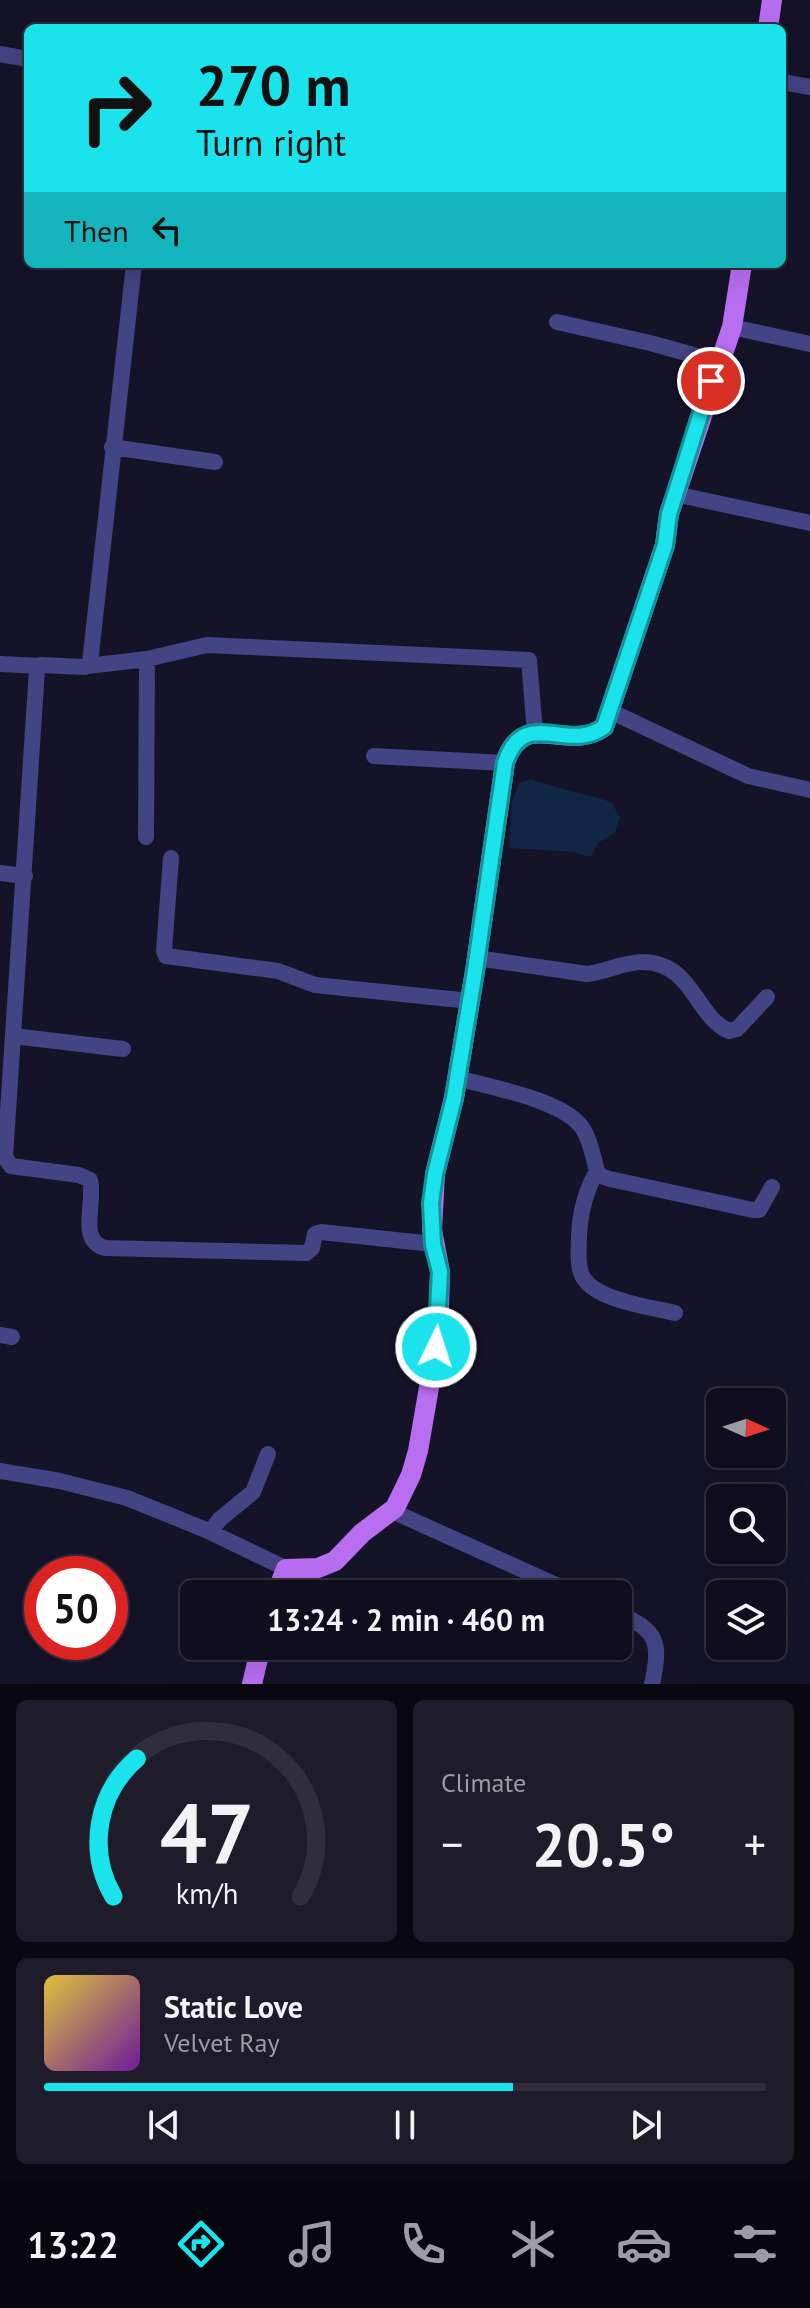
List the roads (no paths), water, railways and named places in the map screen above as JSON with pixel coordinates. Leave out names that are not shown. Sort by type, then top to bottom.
[{"type":"main road","points":[[769,24],[772,0]]},
{"type":"main road","points":[[280,1580],[287,1569],[318,1568],[335,1561],[362,1533],[392,1511],[411,1475],[430,1392],[436,1347],[440,1272],[433,1244],[431,1203],[470,1001],[505,763],[514,742],[521,736],[535,733],[568,736],[597,732],[604,727],[665,545],[675,494],[732,327],[741,268]]},
{"type":"main road","points":[[252,1684],[258,1660]]},
{"type":"street","points":[[0,54],[24,58]]},
{"type":"street","points":[[786,83],[810,87]]},
{"type":"street","points":[[88,666],[134,268]]},
{"type":"street","points":[[557,322],[719,362]]},
{"type":"street","points":[[732,327],[810,344]]},
{"type":"street","points":[[112,447],[215,462]]},
{"type":"street","points":[[675,494],[810,523]]},
{"type":"street","points":[[0,664],[88,666],[147,659],[207,645],[529,660],[535,733]]},
{"type":"street","points":[[146,837],[147,659]]},
{"type":"street","points":[[39,666],[7,1163],[79,1175],[90,1180],[89,1236],[99,1247],[115,1250],[306,1253],[312,1248],[315,1234],[321,1232],[433,1244]]},
{"type":"street","points":[[610,711],[748,776],[810,790]]},
{"type":"street","points":[[374,756],[505,763]]},
{"type":"street","points":[[171,858],[166,956],[278,971],[315,985],[470,1001]]},
{"type":"street","points":[[0,873],[25,876]]},
{"type":"street","points":[[477,958],[587,974],[629,963],[660,965],[685,981],[715,1021],[729,1031],[737,1029],[767,997]]},
{"type":"street","points":[[13,1036],[123,1049]]},
{"type":"street","points":[[457,1078],[537,1101],[572,1117],[583,1128],[601,1176],[749,1210],[759,1210],[772,1187]]},
{"type":"street","points":[[597,1171],[584,1199],[580,1220],[581,1276],[593,1288],[607,1295],[675,1313]]},
{"type":"street","points":[[210,1532],[220,1519],[253,1492],[268,1454]]},
{"type":"street","points":[[0,1471],[100,1490],[154,1508],[287,1569]]},
{"type":"street","points":[[392,1511],[545,1580]]},
{"type":"street","points":[[632,1620],[645,1627],[657,1642],[652,1684]]},
{"type":"water","points":[[531,779],[611,802],[620,817],[615,832],[598,843],[591,857],[573,852],[509,848],[512,800],[520,783]]}]
